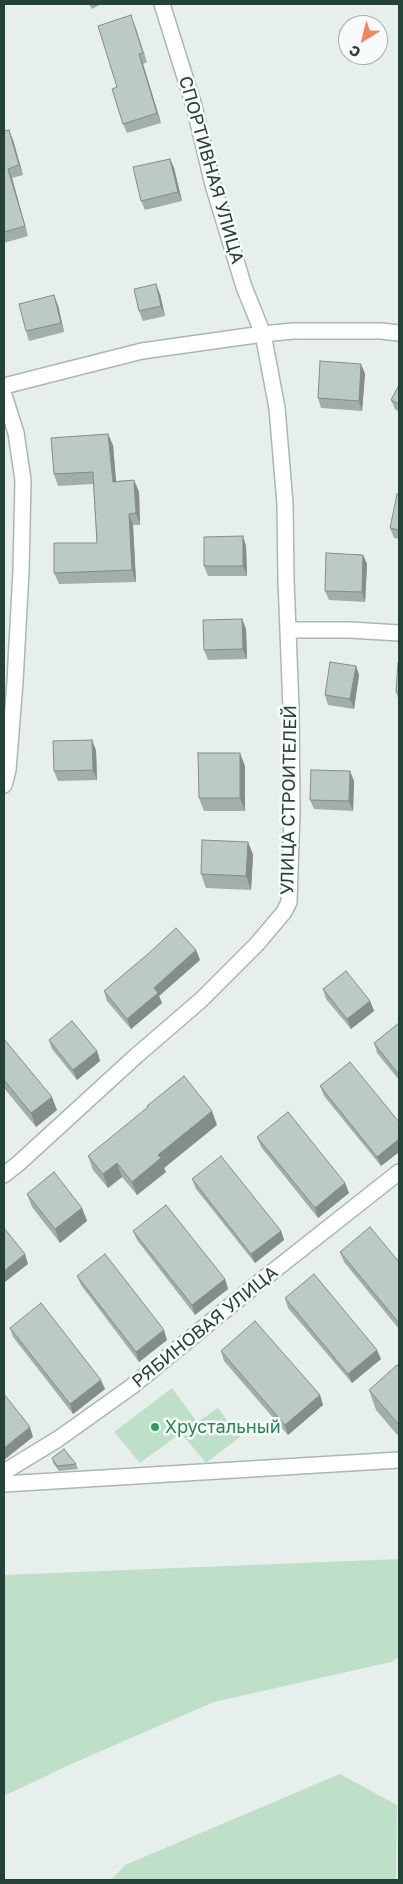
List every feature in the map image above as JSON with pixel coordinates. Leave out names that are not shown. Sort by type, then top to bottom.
[{"type":"street","name":"СПОРТИВНАЯ УЛИЦА","points":[[162,4],[194,106],[213,185],[242,278],[263,334]]},
{"type":"street","points":[[4,386],[142,351],[263,334],[293,331],[371,330],[399,334]]},
{"type":"street","name":"УЛИЦА СТРОИТЕЛЕЙ","points":[[4,1175],[201,1000],[257,944],[284,912],[289,902],[292,811],[285,504],[277,408],[263,334]]},
{"type":"street","points":[[4,395],[16,433],[23,480],[21,571],[15,673],[8,770],[4,785]]},
{"type":"street","points":[[288,630],[350,630],[399,633]]},
{"type":"street","name":"РЯБИНОВАЯ УЛИЦА","points":[[4,1472],[58,1439],[131,1387],[252,1288],[399,1172]]},
{"type":"street","points":[[4,1484],[399,1460]]},
{"type":"green space","name":"Хрустальный","points":[[172,1388],[197,1422],[218,1408],[240,1437],[206,1463],[181,1433],[140,1463],[114,1432]]},
{"type":"green space","points":[[399,1559],[399,1657],[391,1662],[214,1702],[69,1765],[4,1796],[4,1575]]},
{"type":"green space","points":[[340,1774],[397,1805],[396,1880],[111,1880],[125,1865]]},
{"type":"building","points":[[131,15],[143,53],[139,54],[157,113],[123,124],[112,89],[117,87],[98,26]]},
{"type":"building","points":[[9,130],[19,165],[8,169],[25,226],[4,232],[4,131]]},
{"type":"building","points":[[170,159],[178,192],[141,201],[133,167]]},
{"type":"building","points":[[156,284],[161,306],[139,311],[134,289]]},
{"type":"building","points":[[54,295],[61,323],[26,331],[19,304]]},
{"type":"building","points":[[320,361],[361,364],[359,401],[318,398]]},
{"type":"building","points":[[399,385],[399,404],[391,400]]},
{"type":"building","points":[[108,434],[113,482],[134,480],[136,513],[129,514],[132,570],[54,573],[54,543],[97,543],[93,472],[54,474],[51,438]]},
{"type":"building","points":[[397,494],[399,495],[399,530],[390,528]]},
{"type":"building","points":[[243,536],[243,566],[204,566],[204,537]]},
{"type":"building","points":[[326,553],[363,555],[362,592],[325,591]]},
{"type":"building","points":[[242,619],[243,649],[204,650],[203,620]]},
{"type":"building","points":[[330,662],[356,666],[350,699],[325,695]]},
{"type":"building","points":[[398,663],[399,692],[396,692]]},
{"type":"building","points":[[92,740],[93,770],[54,771],[53,741]]},
{"type":"building","points":[[198,753],[240,753],[240,798],[199,798]]},
{"type":"building","points":[[311,770],[350,771],[349,801],[310,800]]},
{"type":"building","points":[[202,840],[248,842],[246,876],[201,874]]},
{"type":"building","points":[[176,928],[196,950],[154,988],[158,993],[127,1019],[104,991]]},
{"type":"building","points":[[346,971],[370,1001],[347,1019],[323,989]]},
{"type":"building","points":[[72,1021],[97,1051],[73,1070],[49,1040]]},
{"type":"building","points":[[399,1023],[399,1075],[374,1043]]},
{"type":"building","points":[[4,1039],[52,1097],[31,1113],[4,1080]]},
{"type":"building","points":[[350,1062],[399,1122],[399,1139],[377,1157],[320,1086]]},
{"type":"building","points":[[184,1076],[212,1111],[158,1155],[161,1158],[132,1182],[117,1163],[103,1174],[88,1156]]},
{"type":"building","points":[[288,1112],[345,1183],[315,1208],[257,1137]]},
{"type":"building","points":[[221,1156],[281,1231],[251,1254],[192,1179]]},
{"type":"building","points":[[54,1172],[82,1208],[55,1229],[27,1194]]},
{"type":"building","points":[[166,1205],[225,1279],[192,1305],[133,1231]]},
{"type":"building","points":[[370,1227],[399,1262],[399,1323],[340,1252]]},
{"type":"building","points":[[4,1228],[25,1254],[4,1271]]},
{"type":"building","points":[[105,1254],[164,1330],[136,1352],[77,1276]]},
{"type":"building","points":[[314,1274],[377,1350],[348,1374],[285,1298]]},
{"type":"building","points":[[41,1303],[101,1380],[70,1404],[10,1328]]},
{"type":"building","points":[[255,1321],[320,1395],[285,1425],[221,1351]]},
{"type":"building","points":[[397,1365],[399,1367],[399,1425],[369,1390]]},
{"type":"building","points":[[4,1394],[30,1427],[4,1448]]},
{"type":"building","points":[[64,1449],[76,1464],[57,1466],[52,1458]]},
{"type":"place","name":"Хрустальный","points":[[155,1427]]}]
